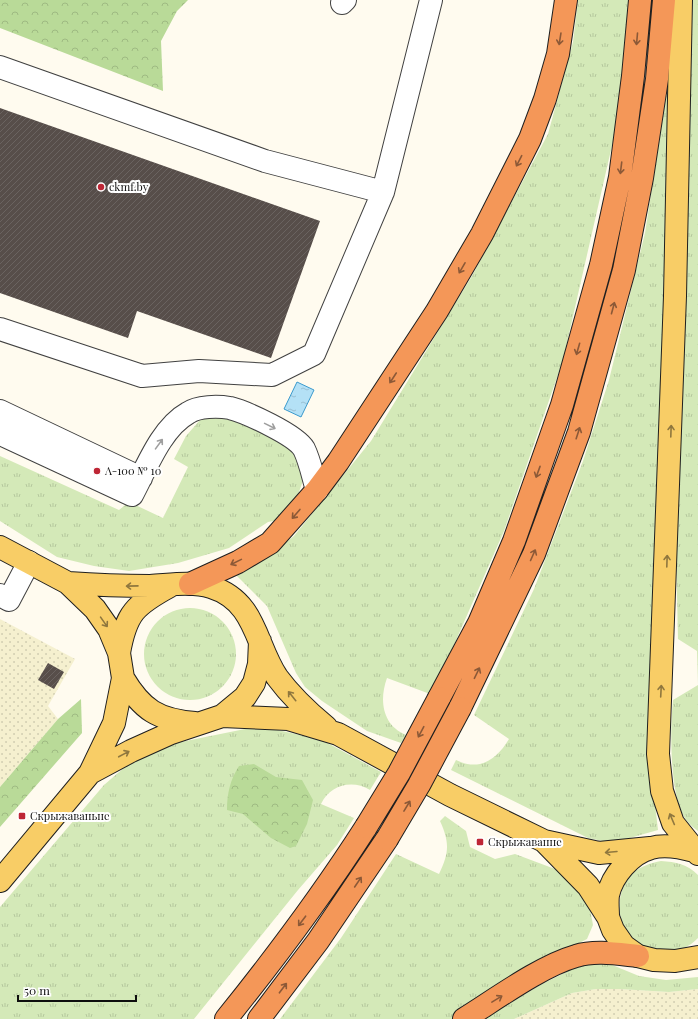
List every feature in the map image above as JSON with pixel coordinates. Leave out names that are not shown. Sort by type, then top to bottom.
[{"type":"highway","points":[[180,585],[238,562],[270,543],[317,490],[338,462],[437,311],[482,234],[530,139],[545,99],[558,54],[566,0]]},
{"type":"highway","points":[[226,1019],[325,890],[399,773],[479,623],[514,541],[564,398],[601,265],[620,177],[633,76],[640,0]]},
{"type":"highway","points":[[259,1019],[318,941],[387,839],[419,785],[460,708],[534,554],[579,432],[624,270],[657,79],[664,0]]},
{"type":"highway","points":[[464,1019],[547,968],[577,955],[601,953],[638,956]]},
{"type":"main road","points":[[680,0],[675,304],[658,754],[662,791],[673,822],[696,853]]},
{"type":"main road","points":[[0,547],[68,583],[95,609],[108,628],[119,653],[123,678],[114,723],[90,773],[0,880]]},
{"type":"main road","points":[[68,583],[116,586],[180,585],[211,588],[231,597],[248,615],[276,676],[301,706],[331,732]]},
{"type":"main road","points":[[119,653],[122,635],[130,617],[144,600],[180,585]]},
{"type":"main road","points":[[90,773],[131,751],[170,733],[222,716],[245,696],[254,683],[259,664],[260,640]]},
{"type":"main road","points":[[123,678],[134,696],[156,715],[176,722],[200,724]]},
{"type":"main road","points":[[222,716],[288,719],[331,732],[476,808],[544,841],[599,853],[679,847],[696,853]]},
{"type":"main road","points":[[544,841],[588,886],[608,917],[613,930],[624,946],[638,956],[654,960],[675,961],[696,956]]},
{"type":"main road","points":[[608,917],[608,895],[616,876],[632,859],[650,848]]},
{"type":"lane","points":[[0,328],[142,376],[199,371],[272,375],[314,354],[383,192],[431,0]]},
{"type":"lane","points":[[0,67],[264,161],[383,192]]},
{"type":"lane","points":[[0,431],[5,436],[132,495],[155,450],[175,422],[189,412],[203,408],[229,408],[284,432],[303,448],[317,490]]},
{"type":"lane","points":[[0,411],[141,478]]},
{"type":"lane","points":[[0,596],[9,600],[29,562]]},
{"type":"shaded area","points":[[0,619],[75,659],[48,706],[58,719],[0,787]]},
{"type":"shaded area","points":[[596,989],[669,992],[698,989],[698,1019],[514,1019],[572,993]]},
{"type":"green space","points":[[0,0],[188,0],[177,11],[161,41],[163,91],[0,28]]},
{"type":"green space","points":[[578,0],[631,0],[621,106],[563,360],[504,531],[439,679],[430,694],[387,678],[383,695],[384,711],[392,725],[398,731],[406,735],[401,743],[367,731],[322,701],[305,687],[296,673],[267,606],[235,574],[272,553],[294,536],[371,441],[472,276],[548,134],[573,42]]},
{"type":"green space","points":[[687,0],[698,0],[698,685],[697,651],[678,639],[675,507]]},
{"type":"green space","points":[[668,84],[673,86],[651,770],[658,830],[612,843],[588,838],[451,770],[456,760],[473,765],[487,762],[499,752],[509,739],[474,715],[534,589],[583,461],[609,380],[645,233]]},
{"type":"green space","points":[[216,414],[234,414],[298,447],[305,475],[294,506],[279,520],[268,522],[229,548],[178,563],[129,571],[94,566],[57,557],[0,521],[0,456],[119,510],[129,502],[163,518],[188,467],[174,459],[186,436],[200,420]]},
{"type":"green space","points":[[181,608],[199,608],[216,615],[229,628],[236,645],[236,663],[229,680],[216,693],[199,700],[181,700],[164,693],[151,680],[144,663],[144,645],[151,628],[164,615]]},
{"type":"green space","points":[[698,685],[698,831],[687,821],[681,811],[677,797],[672,763],[671,728],[673,700]]},
{"type":"green space","points":[[81,699],[82,733],[0,827],[0,787],[58,719]]},
{"type":"green space","points":[[260,726],[322,740],[381,772],[370,790],[356,785],[342,786],[336,788],[325,797],[321,804],[354,818],[337,845],[298,890],[194,1019],[0,1019],[0,907],[104,785],[140,754],[176,743]]},
{"type":"green space","points":[[254,764],[276,777],[302,780],[313,800],[307,824],[296,846],[290,848],[271,838],[243,814],[227,810],[230,787],[236,771],[239,766]]},
{"type":"green space","points":[[445,816],[466,831],[470,847],[495,859],[515,854],[555,869],[576,885],[590,909],[593,925],[587,939],[540,963],[453,1019],[280,1019],[341,938],[396,854],[439,874],[445,860],[447,848],[447,842],[440,821]]},
{"type":"green space","points":[[661,861],[681,864],[690,868],[698,875],[698,938],[690,945],[678,950],[647,949],[637,944],[629,936],[623,926],[620,915],[622,892],[626,882],[639,868]]},
{"type":"green space","points":[[605,962],[639,976],[666,980],[698,977],[698,989],[669,992],[596,989],[572,993],[514,1019],[483,1019],[542,984],[583,964]]},
{"type":"water","points":[[297,382],[314,390],[301,417],[284,409]]},
{"type":"building","points":[[0,108],[320,221],[271,358],[137,311],[128,338],[0,293]]},
{"type":"building","points":[[48,663],[64,672],[54,689],[38,680]]},
{"type":"place","name":"ckmf.by","points":[[101,187]]},
{"type":"place","name":"А-100 № 10","points":[[97,471]]},
{"type":"place","name":"Скрыжаваньне","points":[[22,816]]},
{"type":"place","name":"Скрыжаванне","points":[[480,842]]}]
